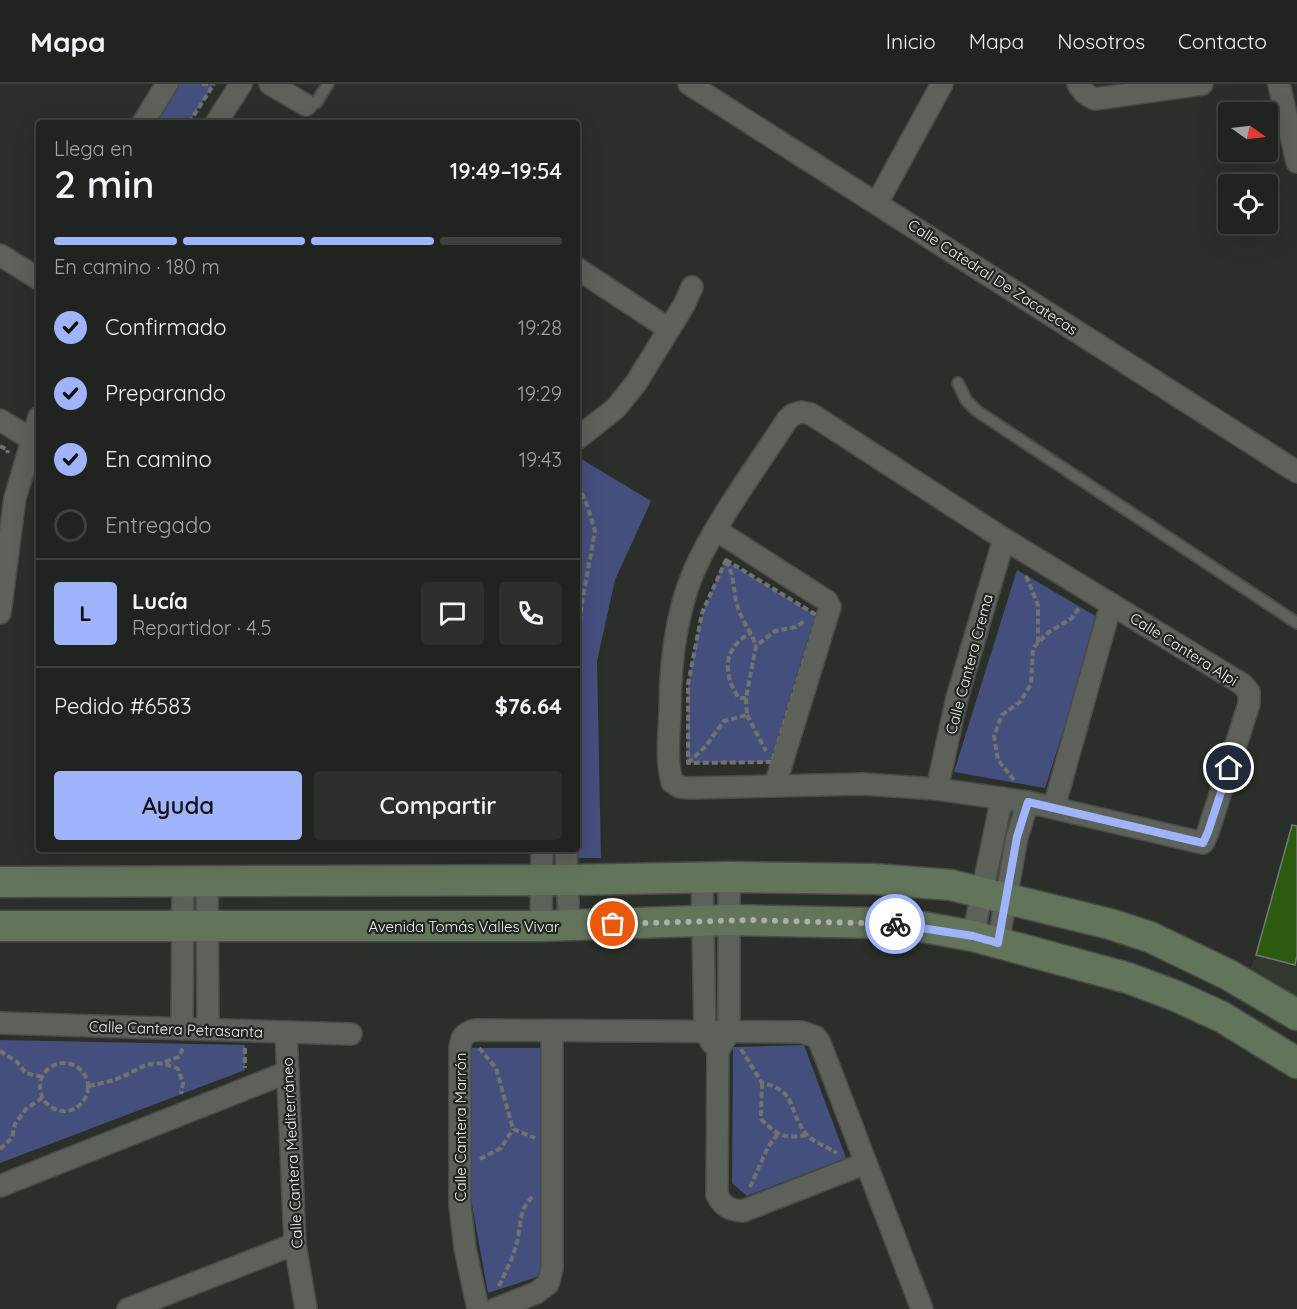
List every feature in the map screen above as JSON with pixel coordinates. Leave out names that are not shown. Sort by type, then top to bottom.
[{"type":"main road","points":[[0,882],[554,880],[715,877],[913,881],[951,885],[994,894],[1110,924],[1149,937],[1229,975],[1297,1015]]},
{"type":"main road","name":"Avenida Tomás Valles Vivar","points":[[0,926],[555,926],[716,920],[878,923],[923,927],[985,939],[1128,978],[1222,1017],[1297,1063]]},
{"type":"street","points":[[145,120],[167,84]]},
{"type":"street","points":[[218,120],[241,84]]},
{"type":"street","points":[[270,84],[306,105]]},
{"type":"street","name":"Calle Catedral De Zacatecas","points":[[689,84],[1297,472]]},
{"type":"street","points":[[877,203],[942,84]]},
{"type":"street","points":[[1078,84],[1081,90],[1095,99],[1202,84]]},
{"type":"street","points":[[1279,84],[1297,162]]},
{"type":"street","points":[[0,255],[36,277]]},
{"type":"street","points":[[580,270],[669,329]]},
{"type":"street","points":[[580,436],[616,408],[636,382],[684,305],[692,287]]},
{"type":"street","name":"Calle Cantera Alpi","points":[[801,412],[811,414],[1004,539],[1242,684],[1249,692],[1249,704],[1203,843],[1028,802],[1004,789],[937,789],[863,784],[690,789],[672,782],[669,772],[670,689],[675,643],[684,603],[699,558],[716,530],[787,420],[792,415],[801,412]]},
{"type":"street","points":[[0,420],[31,439]]},
{"type":"street","points":[[0,613],[7,495],[36,425]]},
{"type":"street","points":[[716,530],[827,601],[830,607],[775,785]]},
{"type":"street","name":"Calle Cantera Crema","points":[[937,789],[957,698],[1004,539]]},
{"type":"street","points":[[1054,807],[1111,604]]},
{"type":"street","points":[[994,894],[988,858],[1004,789]]},
{"type":"street","points":[[985,939],[994,894],[1013,862],[1017,837],[1028,802]]},
{"type":"street","points":[[543,852],[554,880],[555,926]]},
{"type":"street","points":[[554,880],[565,852]]},
{"type":"street","points":[[988,858],[1013,862]]},
{"type":"street","points":[[715,877],[716,920],[728,964],[730,1044],[717,1195],[727,1208],[743,1211],[856,1161]]},
{"type":"street","points":[[195,882],[196,926],[207,961],[208,1029]]},
{"type":"street","points":[[705,1032],[703,964],[716,920]]},
{"type":"street","points":[[184,1036],[183,960],[196,926]]},
{"type":"street","points":[[183,960],[207,961]]},
{"type":"street","points":[[703,964],[728,964]]},
{"type":"street","name":"Calle Cantera Petrasanta","points":[[0,1023],[184,1036],[208,1029],[351,1034]]},
{"type":"street","name":"Calle Cantera Marrón","points":[[478,1309],[465,1248],[460,1205],[460,1041],[462,1036],[475,1030],[705,1032],[730,1044],[802,1032],[816,1037],[820,1043],[856,1161],[922,1309]]},
{"type":"street","points":[[495,1309],[536,1293],[548,1284],[552,1269],[552,1031]]},
{"type":"street","name":"Calle Cantera Mediterráneo","points":[[286,1032],[295,1244],[306,1309]]},
{"type":"street","points":[[0,1186],[288,1072]]},
{"type":"street","points":[[128,1309],[295,1244]]},
{"type":"lane","points":[[306,105],[315,103],[328,84]]},
{"type":"lane","points":[[958,383],[966,400],[977,411],[1297,623]]},
{"type":"path","points":[[202,84],[208,84]]},
{"type":"path","points":[[191,120],[214,84]]},
{"type":"path","points":[[580,489],[596,531],[580,620]]},
{"type":"path","points":[[726,560],[818,616],[772,762]]},
{"type":"path","points":[[726,560],[732,571],[739,612],[756,646],[746,698],[747,715],[772,762]]},
{"type":"path","points":[[687,763],[688,684],[702,613],[726,560]]},
{"type":"path","points":[[1017,570],[1035,581]]},
{"type":"path","points":[[1026,576],[1038,605],[1038,644]]},
{"type":"path","points":[[1071,602],[1089,613]]},
{"type":"path","points":[[1004,789],[1016,782],[998,760],[994,736],[1002,715],[1020,702],[1031,684],[1033,648],[1049,632],[1072,618],[1080,607]]},
{"type":"path","points":[[756,646],[775,631],[796,627],[813,614]]},
{"type":"path","points":[[746,698],[739,698],[729,684],[728,666],[731,651],[740,639],[751,633]]},
{"type":"path","points":[[687,763],[705,747],[724,721],[747,715]]},
{"type":"path","points":[[687,763],[772,762]]},
{"type":"path","points":[[89,1086],[118,1079],[141,1066],[178,1057],[184,1036]]},
{"type":"path","points":[[730,1044],[750,1047]]},
{"type":"path","points":[[730,1044],[762,1083],[761,1119],[777,1135],[794,1137],[806,1135]]},
{"type":"path","points":[[472,1162],[501,1148],[513,1129],[496,1068],[478,1047]]},
{"type":"path","points":[[470,1048],[490,1048]]},
{"type":"path","points":[[0,1051],[17,1062],[26,1072],[42,1077]]},
{"type":"path","points":[[164,1062],[178,1069],[183,1083],[181,1095]]},
{"type":"path","points":[[69,1063],[82,1071],[89,1086],[84,1102],[78,1108],[70,1111],[54,1110],[42,1098],[40,1084],[42,1077],[53,1065],[69,1063]]},
{"type":"path","points":[[762,1083],[777,1086],[786,1094],[806,1135],[856,1161]]},
{"type":"path","points":[[0,1149],[12,1138],[15,1124],[26,1109],[42,1098]]},
{"type":"path","points":[[513,1129],[544,1141]]},
{"type":"path","points":[[747,1196],[755,1173],[777,1135]]},
{"type":"path","points":[[509,1286],[498,1290],[517,1242],[519,1222],[528,1200],[536,1194]]},
{"type":"shaded area","points":[[177,84],[214,84],[191,120],[154,120]]},
{"type":"shaded area","points":[[580,458],[651,501],[615,580],[597,661],[601,858],[575,858],[574,852],[580,852]]},
{"type":"shaded area","points":[[725,560],[817,616],[771,762],[687,763],[688,684],[702,613]]},
{"type":"shaded area","points":[[1017,570],[1099,618],[1045,788],[954,772]]},
{"type":"shaded area","points":[[1297,853],[1297,998],[1250,970]]},
{"type":"shaded area","points":[[0,1040],[245,1045],[245,1070],[0,1163]]},
{"type":"shaded area","points":[[804,1045],[846,1158],[747,1196],[732,1183],[733,1047]]},
{"type":"shaded area","points":[[470,1048],[545,1048],[543,1275],[488,1293],[472,1205]]},
{"type":"building","points":[[1292,825],[1297,826],[1297,955],[1295,965],[1256,955]]},
{"type":"way so far","points":[[613,924],[702,920],[814,920],[895,924]]},
{"type":"route","points":[[895,924],[973,936],[998,943],[1017,837],[1028,802],[1203,843],[1229,768]]}]
